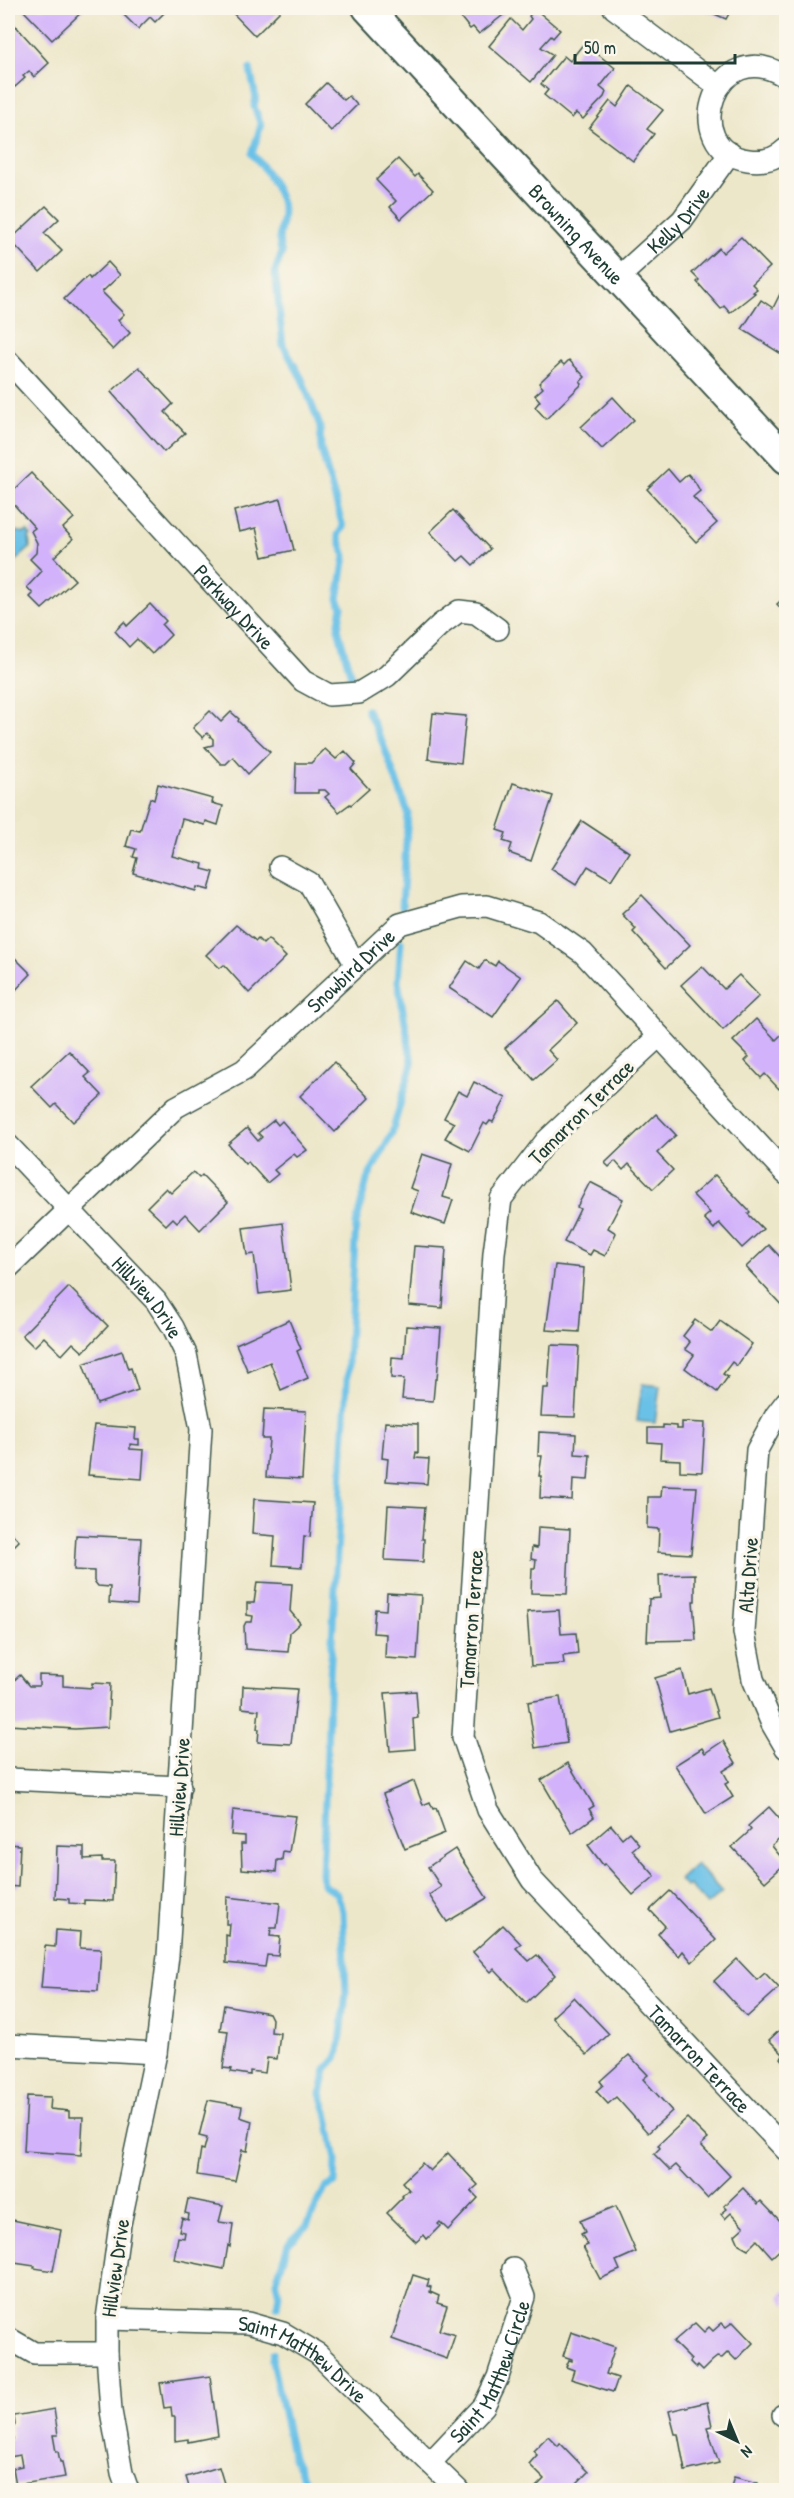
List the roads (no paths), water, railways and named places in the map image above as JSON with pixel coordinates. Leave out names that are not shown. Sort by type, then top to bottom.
[{"type":"street","name":"Browning Avenue","points":[[367,8],[786,459]]},
{"type":"street","points":[[614,8],[718,86]]},
{"type":"street","points":[[785,153],[771,159],[757,161],[743,159],[730,153],[719,143],[711,130],[709,115],[711,99],[718,86],[729,75],[743,68],[758,66],[773,69],[786,77]]},
{"type":"street","name":"Kelly Drive","points":[[618,278],[682,220],[730,153]]},
{"type":"street","name":"Parkway Drive","points":[[8,361],[303,681],[329,695],[359,693],[387,676],[440,625],[459,611],[476,613],[498,629]]},
{"type":"street","points":[[280,867],[309,884],[356,966]]},
{"type":"street","name":"Snowbird Drive","points":[[8,1268],[68,1208],[176,1107],[244,1070],[400,924],[461,907],[487,906],[539,922],[583,953],[786,1174]]},
{"type":"street","name":"Tamarron Terrace","points":[[659,1036],[546,1141],[501,1199],[494,1253],[463,1737],[488,1810],[532,1880],[786,2150]]},
{"type":"street","name":"Hillview Drive","points":[[8,1145],[156,1301],[173,1327],[186,1354],[201,1429],[168,1956],[156,2053],[120,2224],[107,2319],[111,2411],[122,2473],[128,2490]]},
{"type":"street","name":"Alta Drive","points":[[786,1402],[776,1415],[757,1450],[744,1632],[753,1679],[772,1724],[786,1748]]},
{"type":"street","points":[[8,1779],[180,1787]]},
{"type":"street","points":[[8,2044],[156,2053]]},
{"type":"street","name":"Saint Matthew Circle","points":[[430,2463],[484,2406],[498,2377],[524,2297],[513,2269]]},
{"type":"street","name":"Saint Matthew Drive","points":[[107,2319],[248,2323],[283,2333],[318,2354],[458,2490]]},
{"type":"street","points":[[8,2338],[34,2353],[107,2353]]},
{"type":"water","points":[[14,531],[25,533],[27,531],[31,536],[29,537],[30,548],[8,568],[8,537]]},
{"type":"water","points":[[642,1384],[660,1386],[655,1423],[637,1421]]},
{"type":"water","points":[[696,1864],[722,1892],[707,1905],[689,1885],[686,1887],[679,1880]]},
{"type":"waterway","points":[[250,69],[256,98],[254,106],[261,125],[252,154],[276,189],[283,211],[279,237],[282,253],[275,271],[283,345],[302,379],[320,426],[321,449],[343,527],[338,535],[345,556],[338,599],[342,607],[338,628],[353,684]]},
{"type":"waterway","points":[[367,710],[383,744],[408,813],[402,906]]},
{"type":"waterway","points":[[277,2307],[279,2294],[276,2282],[288,2244],[307,2226],[325,2188],[335,2183],[336,2160],[327,2112],[321,2094],[326,2069],[339,2051],[346,1994],[343,1911],[337,1894],[323,1884],[322,1876],[330,1676],[356,1224],[367,1180],[392,1133],[412,1063],[398,981],[401,942]]},
{"type":"waterway","points":[[273,2353],[272,2361],[293,2458],[310,2490]]}]
